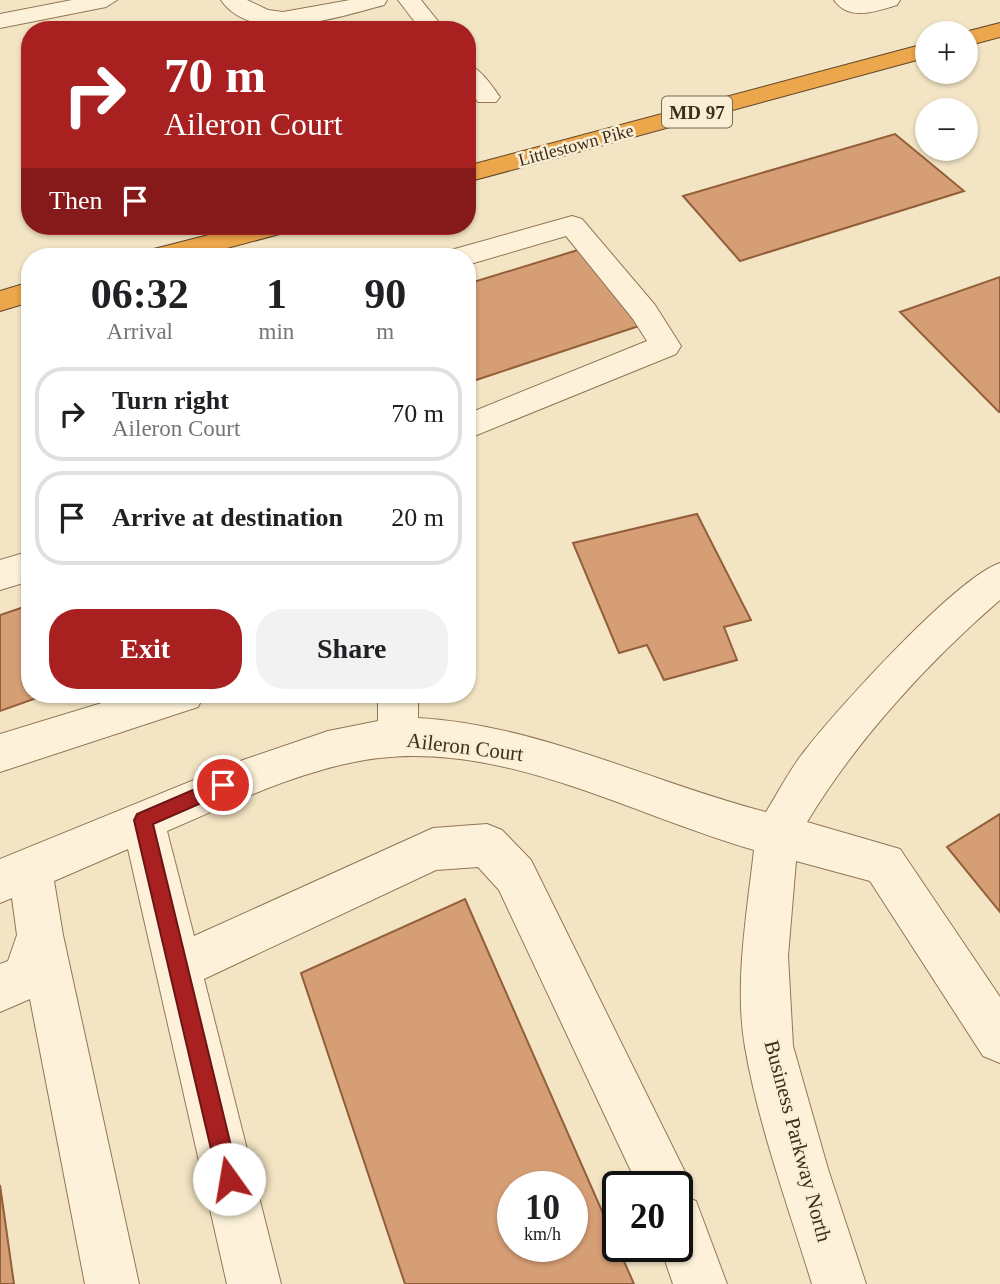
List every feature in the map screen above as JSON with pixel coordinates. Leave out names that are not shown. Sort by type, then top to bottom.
[{"type":"highway","points":[[978,36],[1000,30]]},
{"type":"highway","name":"Littlestown Pike","points":[[476,172],[915,53]]},
{"type":"highway","points":[[194,248],[243,235]]},
{"type":"highway","points":[[0,300],[21,294]]},
{"type":"street","points":[[0,21],[106,0]]},
{"type":"street","points":[[232,0],[260,17],[298,19],[376,0]]},
{"type":"street","points":[[409,0],[426,21]]},
{"type":"street","points":[[845,0],[863,8],[888,0]]},
{"type":"street","points":[[476,83],[487,97]]},
{"type":"street","points":[[476,253],[572,225],[645,312],[665,345],[476,423]]},
{"type":"street","points":[[0,575],[21,569]]},
{"type":"street","name":"Business Parkway North","points":[[839,1284],[802,1169],[769,1046],[765,956],[776,833],[820,763],[878,696],[969,604],[1000,578]]},
{"type":"street","points":[[0,753],[159,703]]},
{"type":"street","points":[[398,703],[398,739]]},
{"type":"street","name":"Aileron Court","points":[[15,875],[223,785],[322,752],[381,739],[434,739],[501,747],[559,763],[677,807],[884,864],[1000,1040]]},
{"type":"street","points":[[143,820],[254,1284]]},
{"type":"street","points":[[178,967],[433,849],[487,845],[515,875],[657,1171]]},
{"type":"street","points":[[15,875],[40,935],[112,1284]]},
{"type":"street","points":[[0,988],[25,978],[40,935]]},
{"type":"street","points":[[691,1262],[699,1284]]},
{"type":"building","points":[[895,134],[915,151],[915,161],[928,161],[964,191],[740,261],[683,196]]},
{"type":"building","points":[[578,250],[639,326],[476,380],[476,281]]},
{"type":"building","points":[[1000,277],[1000,412],[999,412],[900,312]]},
{"type":"building","points":[[697,514],[751,620],[724,627],[737,660],[664,680],[647,645],[619,653],[573,543]]},
{"type":"building","points":[[21,608],[22,703],[0,711],[0,615]]},
{"type":"building","points":[[1000,814],[1000,912],[947,847]]},
{"type":"building","points":[[465,899],[584,1171],[497,1171],[497,1262],[588,1262],[588,1179],[602,1211],[602,1262],[624,1262],[634,1284],[405,1284],[301,973]]},
{"type":"building","points":[[0,1185],[14,1284],[0,1284]]},
{"type":"route","points":[[223,785],[143,820],[229,1179]]}]
